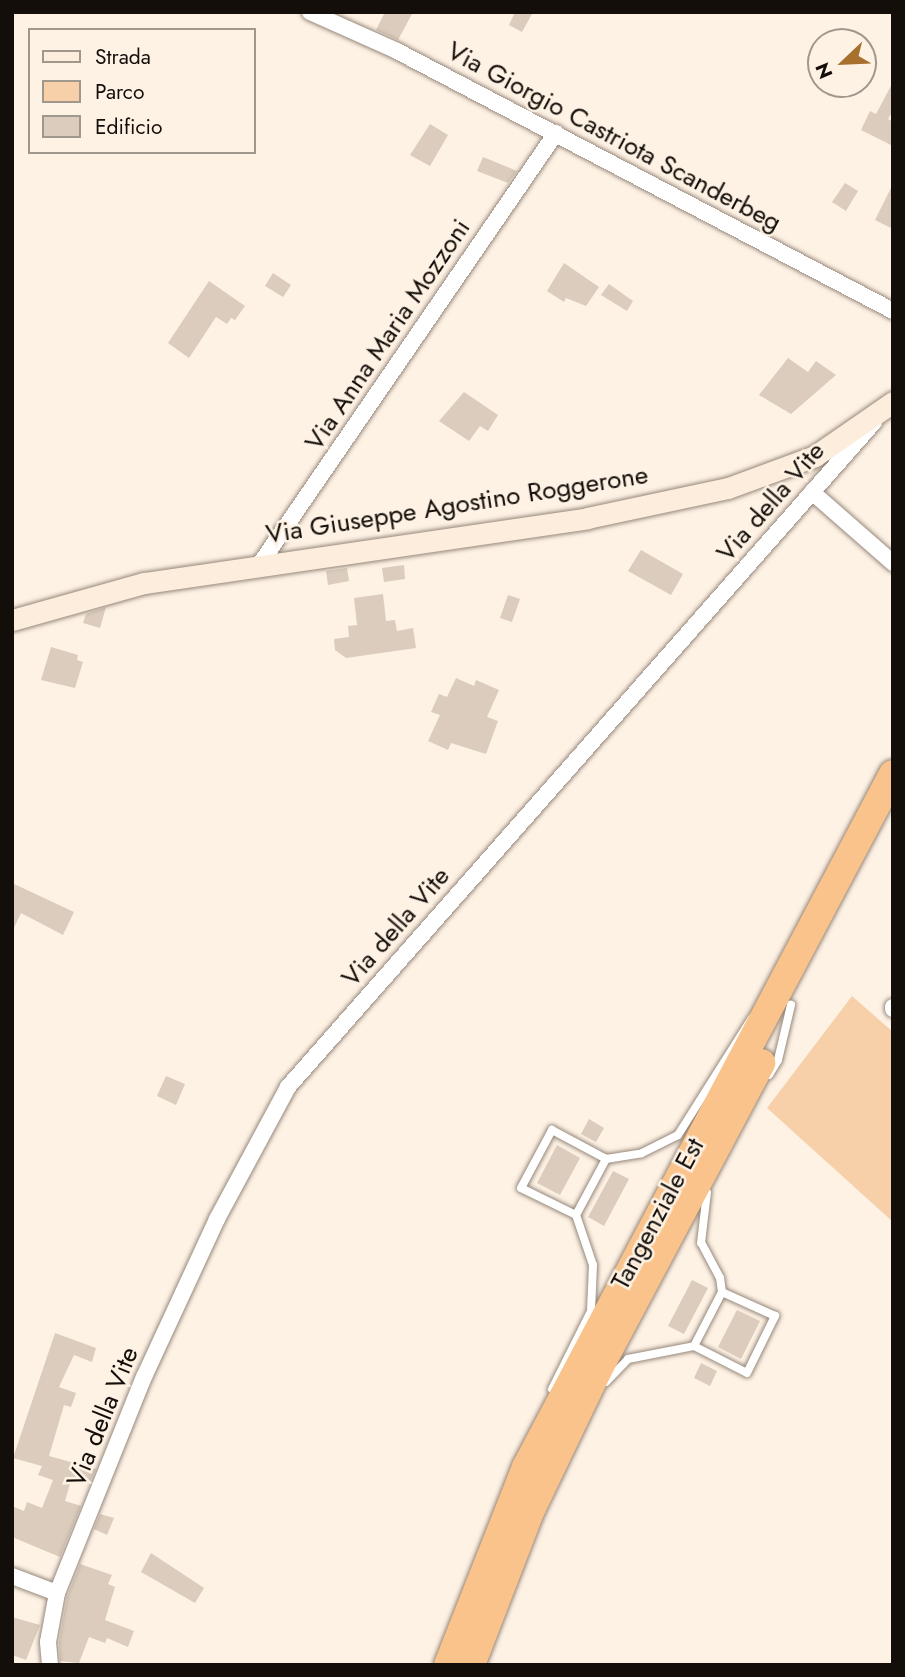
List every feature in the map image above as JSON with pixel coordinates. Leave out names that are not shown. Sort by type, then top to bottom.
[{"type":"highway","name":"Tangenziale Est","points":[[471,1665],[530,1512],[893,774]]},
{"type":"highway","name":"Tangenziale Est","points":[[448,1665],[526,1468],[783,1001],[893,813]]},
{"type":"street","name":"Via Giorgio Castriota Scanderbeg","points":[[310,12],[556,133],[893,311]]},
{"type":"street","name":"Via Anna Maria Mozzoni","points":[[260,564],[556,133]]},
{"type":"street","name":"Via Giuseppe Agostino Roggerone","points":[[12,620],[144,583],[587,518],[728,488],[816,456],[890,405]]},
{"type":"street","name":"Via della Vite","points":[[50,1665],[50,1622],[57,1593],[72,1562],[144,1377],[216,1219],[288,1087],[890,405]]},
{"type":"street","points":[[812,492],[893,563]]},
{"type":"street","points":[[12,1576],[57,1593]]},
{"type":"lane","points":[[765,1083],[778,1060],[783,1001]]},
{"type":"lane","points":[[548,1397],[591,1311],[593,1265],[576,1215],[521,1188],[552,1130],[606,1159],[665,1145],[693,1118],[743,1026],[783,1001]]},
{"type":"lane","points":[[694,1346],[722,1292],[720,1278],[701,1243],[704,1201],[739,1129]]},
{"type":"lane","points":[[576,1215],[606,1159]]},
{"type":"lane","points":[[602,1390],[616,1369],[646,1354],[694,1346],[747,1373],[775,1316],[722,1292]]},
{"type":"lane","points":[[526,1468],[529,1434]]},
{"type":"lane","points":[[530,1512],[553,1488],[572,1452]]},
{"type":"green space","points":[[852,996],[893,1032],[893,1222],[767,1108]]},
{"type":"building","points":[[385,12],[413,12],[398,40],[376,30]]},
{"type":"building","points":[[515,12],[533,12],[522,32],[509,25]]},
{"type":"building","points":[[893,82],[893,110],[888,119],[893,122],[893,146],[861,130],[870,111],[876,114]]},
{"type":"building","points":[[430,124],[448,135],[430,166],[410,155]]},
{"type":"building","points":[[483,157],[517,171],[508,183],[477,171]]},
{"type":"building","points":[[845,183],[858,191],[846,211],[832,202]]},
{"type":"building","points":[[893,184],[893,229],[875,220]]},
{"type":"building","points":[[564,263],[599,287],[586,306],[566,298],[564,302],[547,291]]},
{"type":"building","points":[[273,273],[291,285],[283,297],[265,286]]},
{"type":"building","points":[[209,281],[245,306],[235,320],[231,318],[227,324],[216,317],[189,358],[168,343]]},
{"type":"building","points":[[609,284],[633,301],[627,311],[601,295]]},
{"type":"building","points":[[788,358],[808,372],[816,361],[836,375],[791,414],[759,395]]},
{"type":"building","points":[[464,392],[498,415],[488,431],[480,426],[469,441],[439,421]]},
{"type":"building","points":[[641,550],[683,574],[671,595],[628,571]]},
{"type":"building","points":[[404,565],[405,579],[384,582],[382,568]]},
{"type":"building","points":[[347,568],[349,581],[328,585],[326,571]]},
{"type":"building","points":[[383,594],[386,621],[395,620],[397,631],[413,628],[416,648],[346,658],[335,650],[334,639],[349,637],[348,626],[357,625],[354,598]]},
{"type":"building","points":[[508,595],[520,599],[512,622],[500,618]]},
{"type":"building","points":[[106,607],[100,628],[83,623],[86,614]]},
{"type":"building","points":[[51,647],[78,655],[77,660],[83,662],[75,688],[41,680]]},
{"type":"building","points":[[456,678],[474,686],[476,680],[499,690],[487,717],[498,721],[486,754],[451,743],[448,750],[428,741],[440,715],[431,712],[439,694],[447,697]]},
{"type":"building","points":[[12,883],[74,912],[63,935],[21,913],[12,932]]},
{"type":"building","points":[[166,1076],[185,1084],[176,1105],[157,1096]]},
{"type":"building","points":[[589,1119],[604,1128],[596,1142],[581,1134]]},
{"type":"building","points":[[557,1145],[580,1158],[560,1195],[537,1183]]},
{"type":"building","points":[[613,1171],[629,1179],[604,1226],[588,1217]]},
{"type":"building","points":[[692,1280],[708,1288],[684,1334],[668,1326]]},
{"type":"building","points":[[737,1310],[760,1321],[741,1359],[718,1347]]},
{"type":"building","points":[[55,1333],[96,1348],[92,1362],[74,1355],[59,1387],[76,1393],[71,1407],[64,1405],[49,1456],[96,1469],[89,1484],[72,1477],[65,1501],[81,1506],[60,1557],[12,1537],[12,1506],[24,1511],[27,1502],[42,1508],[53,1480],[38,1475],[42,1466],[13,1458]]},
{"type":"building","points":[[701,1363],[717,1371],[710,1386],[694,1378]]},
{"type":"building","points":[[100,1514],[114,1518],[107,1535],[94,1529]]},
{"type":"building","points":[[151,1553],[204,1588],[195,1603],[141,1572]]},
{"type":"building","points":[[80,1564],[112,1575],[108,1584],[115,1587],[105,1620],[134,1631],[128,1647],[107,1638],[105,1643],[89,1637],[79,1663],[60,1661],[59,1642],[67,1597]]},
{"type":"building","points":[[12,1617],[40,1625],[26,1660],[12,1655]]}]
